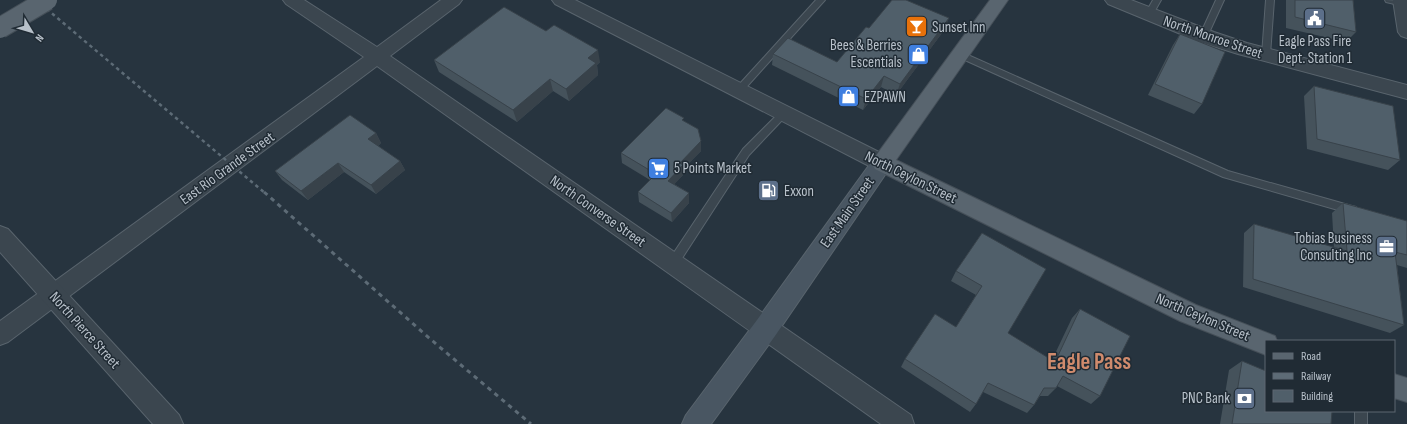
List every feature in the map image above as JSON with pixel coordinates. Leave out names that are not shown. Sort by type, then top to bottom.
[{"type":"main road","points":[[0,28],[48,0]]},
{"type":"main road","name":"East Main Street","points":[[695,424],[766,328],[959,54],[999,0]]},
{"type":"main road","name":"North Ceylon Street","points":[[882,163],[1188,313],[1265,344]]},
{"type":"main road","points":[[1395,386],[1407,390]]},
{"type":"street","name":"North Converse Street","points":[[292,0],[378,57],[673,262],[902,424]]},
{"type":"street","name":"East Río Grande Street","points":[[0,334],[378,57],[453,0]]},
{"type":"street","name":"North Ceylon Street","points":[[561,0],[882,163]]},
{"type":"street","name":"North Monroe Street","points":[[1114,0],[1153,7],[1204,35],[1266,55],[1407,92]]},
{"type":"street","points":[[1398,1],[1407,32]]},
{"type":"street","name":"North Pierce Street","points":[[0,236],[170,424]]},
{"type":"lane","points":[[738,90],[821,0]]},
{"type":"lane","points":[[1204,35],[1220,0]]},
{"type":"lane","points":[[1266,55],[1270,0]]},
{"type":"lane","points":[[959,54],[1226,174],[1362,212]]},
{"type":"lane","points":[[673,262],[746,152],[784,114]]},
{"type":"lane","points":[[1361,412],[1361,424]]},
{"type":"building","points":[[892,0],[906,0],[949,18],[900,84],[884,76],[866,99],[773,54],[788,38],[837,62],[866,27],[869,28]]},
{"type":"building","points":[[1295,0],[1353,0],[1356,32],[1295,17]]},
{"type":"building","points":[[504,7],[546,31],[554,25],[598,50],[588,58],[596,63],[566,89],[550,79],[513,110],[434,60]]},
{"type":"building","points":[[1180,34],[1225,52],[1202,104],[1155,84]]},
{"type":"building","points":[[1314,86],[1393,106],[1400,160],[1317,139]]},
{"type":"building","name":"5 Points Market","points":[[666,108],[684,118],[682,120],[698,129],[701,141],[680,163],[683,165],[668,181],[689,193],[671,213],[638,192],[656,174],[621,153]]},
{"type":"building","points":[[350,115],[376,133],[368,139],[400,161],[371,185],[338,163],[301,191],[275,171]]},
{"type":"building","points":[[1343,203],[1407,221],[1407,255],[1395,252],[1404,325],[1253,279],[1254,224],[1347,251]]},
{"type":"building","points":[[982,233],[1046,269],[1008,333],[1055,362],[1080,309],[1130,336],[1100,396],[1063,376],[1056,388],[1044,388],[1034,405],[988,383],[976,404],[905,359],[935,314],[956,327],[982,286],[956,271]]},
{"type":"building","name":"PNC Bank","points":[[1242,361],[1265,371],[1265,412],[1332,412],[1331,424],[1232,424]]},
{"type":"railway","points":[[36,0],[265,193]]},
{"type":"railway","points":[[264,192],[436,344],[531,424]]},
{"type":"place","name":"Eagle Pass Fire Dept. Station 1","points":[[1315,18]]},
{"type":"place","name":"Sunset Inn","points":[[916,27]]},
{"type":"place","name":"Bees & Berries Escentials","points":[[918,54]]},
{"type":"place","name":"EZPAWN","points":[[849,97]]},
{"type":"place","name":"5 Points Market","points":[[658,168]]},
{"type":"place","name":"Exxon","points":[[768,191]]},
{"type":"place","name":"Tobias Business Consulting Inc","points":[[1387,247]]},
{"type":"place","name":"PNC Bank","points":[[1245,398]]},
{"type":"district","name":"Eagle Pass","points":[[1089,361]]}]
